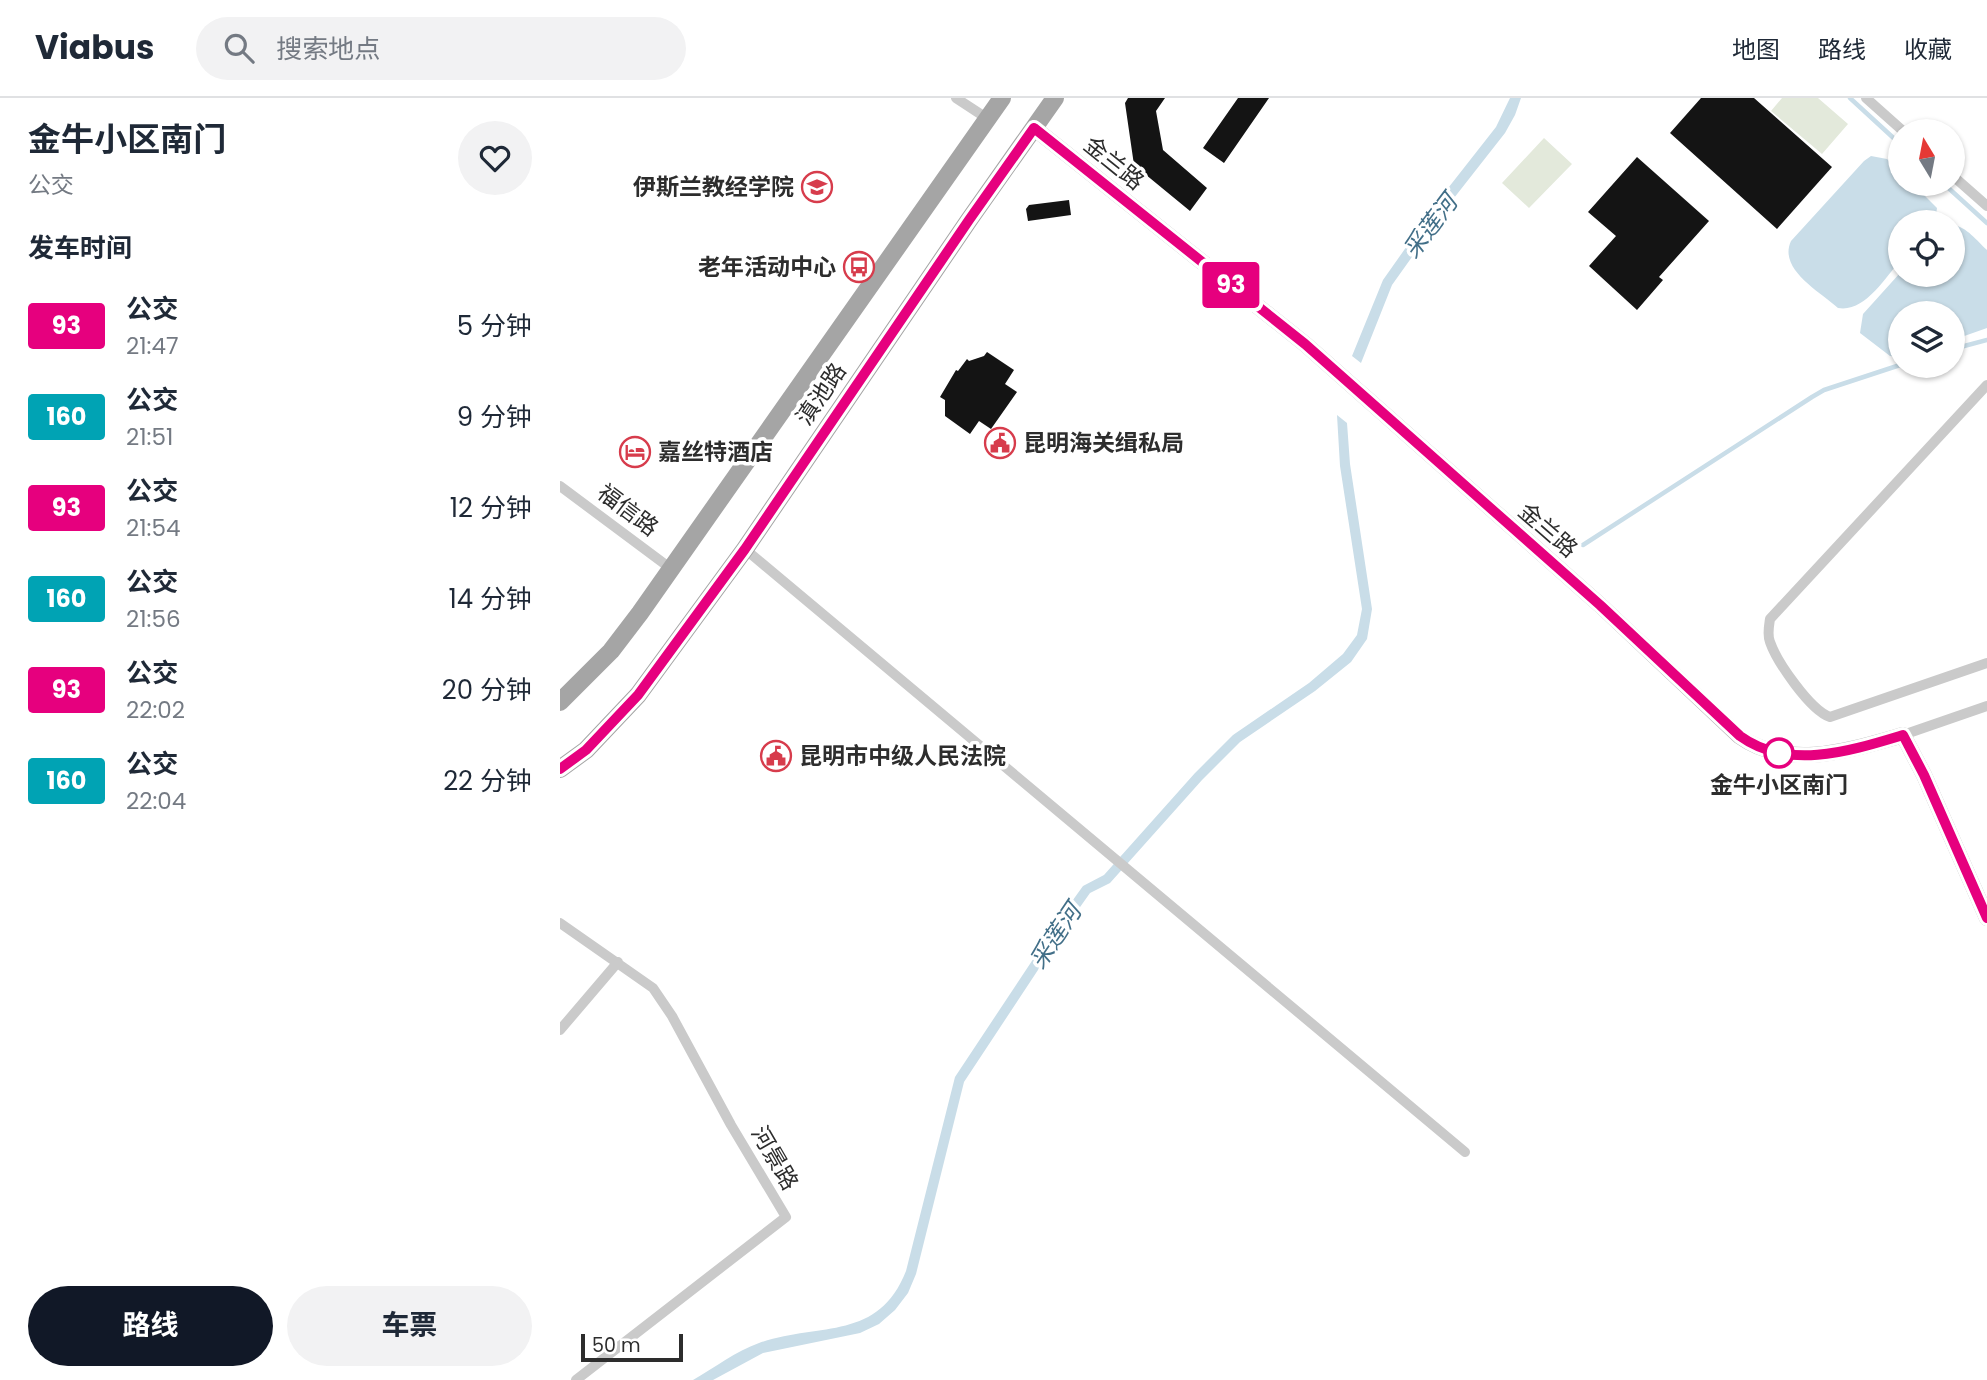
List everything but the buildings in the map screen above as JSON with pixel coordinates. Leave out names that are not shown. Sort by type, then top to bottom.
[{"type":"main road","name":"滇池路","points":[[560,702],[611,652],[1002,98]]},
{"type":"main road","name":"滇池路","points":[[560,769],[586,750],[638,695],[745,549],[1055,98]]},
{"type":"street","points":[[956,98],[988,119]]},
{"type":"street","points":[[1866,98],[1890,119]]},
{"type":"street","name":"金兰路","points":[[1034,128],[1305,344],[1600,605],[1754,746],[1798,755],[1822,755],[1903,735]]},
{"type":"street","points":[[1965,187],[1987,206]]},
{"type":"street","points":[[1987,385],[1770,619],[1769,641],[1798,690],[1822,714],[1830,717],[1987,663]]},
{"type":"street","name":"福信路","points":[[560,486],[670,568]]},
{"type":"street","points":[[745,549],[1465,1152]]},
{"type":"street","points":[[1987,706],[1903,735],[1924,775],[1987,918]]},
{"type":"street","name":"河景路","points":[[560,923],[653,988],[786,1217],[576,1380]]},
{"type":"street","points":[[560,1030],[618,962]]},
{"type":"shaded area","points":[[1782,98],[1818,98],[1848,124],[1822,154],[1771,111]]},
{"type":"shaded area","points":[[1544,138],[1572,164],[1529,208],[1502,183]]},
{"type":"water","name":"采莲河","points":[[1510,98],[1521,98],[1505,133],[1454,198],[1392,285],[1361,363],[1352,356],[1383,280],[1445,192],[1496,127]]},
{"type":"water","points":[[1871,156],[1888,160],[1888,196],[1925,196],[1937,210],[1888,210],[1888,276],[1865,300],[1848,308],[1838,308],[1802,279],[1790,261],[1789,251],[1791,241]]},
{"type":"water","points":[[1965,230],[1987,250],[1987,328],[1965,336],[1965,301],[1888,301],[1888,354],[1860,333],[1863,314],[1888,286],[1965,287]]},
{"type":"water","name":"采莲河","points":[[1337,415],[1347,423],[1350,464],[1372,609],[1367,639],[1351,662],[1315,691],[1240,742],[1202,780],[1110,883],[1090,893],[1073,917],[964,1082],[916,1274],[908,1293],[895,1310],[879,1324],[860,1333],[763,1353],[713,1380],[693,1380],[750,1346],[781,1337],[844,1326],[863,1319],[880,1309],[894,1294],[906,1271],[955,1077],[1065,911],[1083,886],[1104,875],[1195,773],[1233,735],[1309,683],[1343,654],[1357,635],[1362,609],[1340,466]]},
{"type":"waterway","points":[[1850,98],[1888,133]]},
{"type":"waterway","points":[[1957,196],[1987,223]]},
{"type":"waterway","points":[[1965,346],[1987,340]]},
{"type":"waterway","points":[[1583,545],[1824,390],[1888,369]]},
{"type":"bus line","name":"93","points":[[560,769],[586,750],[638,695],[745,549],[1034,128],[1305,344],[1600,605],[1754,746],[1798,755],[1822,755],[1903,735],[1924,775],[1987,918]]},
{"type":"place","name":"伊斯兰教经学院","points":[[817,187]]},
{"type":"place","name":"老年活动中心","points":[[859,267]]},
{"type":"place","name":"昆明海关缉私局","points":[[1000,443]]},
{"type":"place","name":"嘉丝特酒店","points":[[635,452]]},
{"type":"place","name":"金牛小区南门","points":[[1779,753]]},
{"type":"place","name":"昆明市中级人民法院","points":[[776,756]]}]
